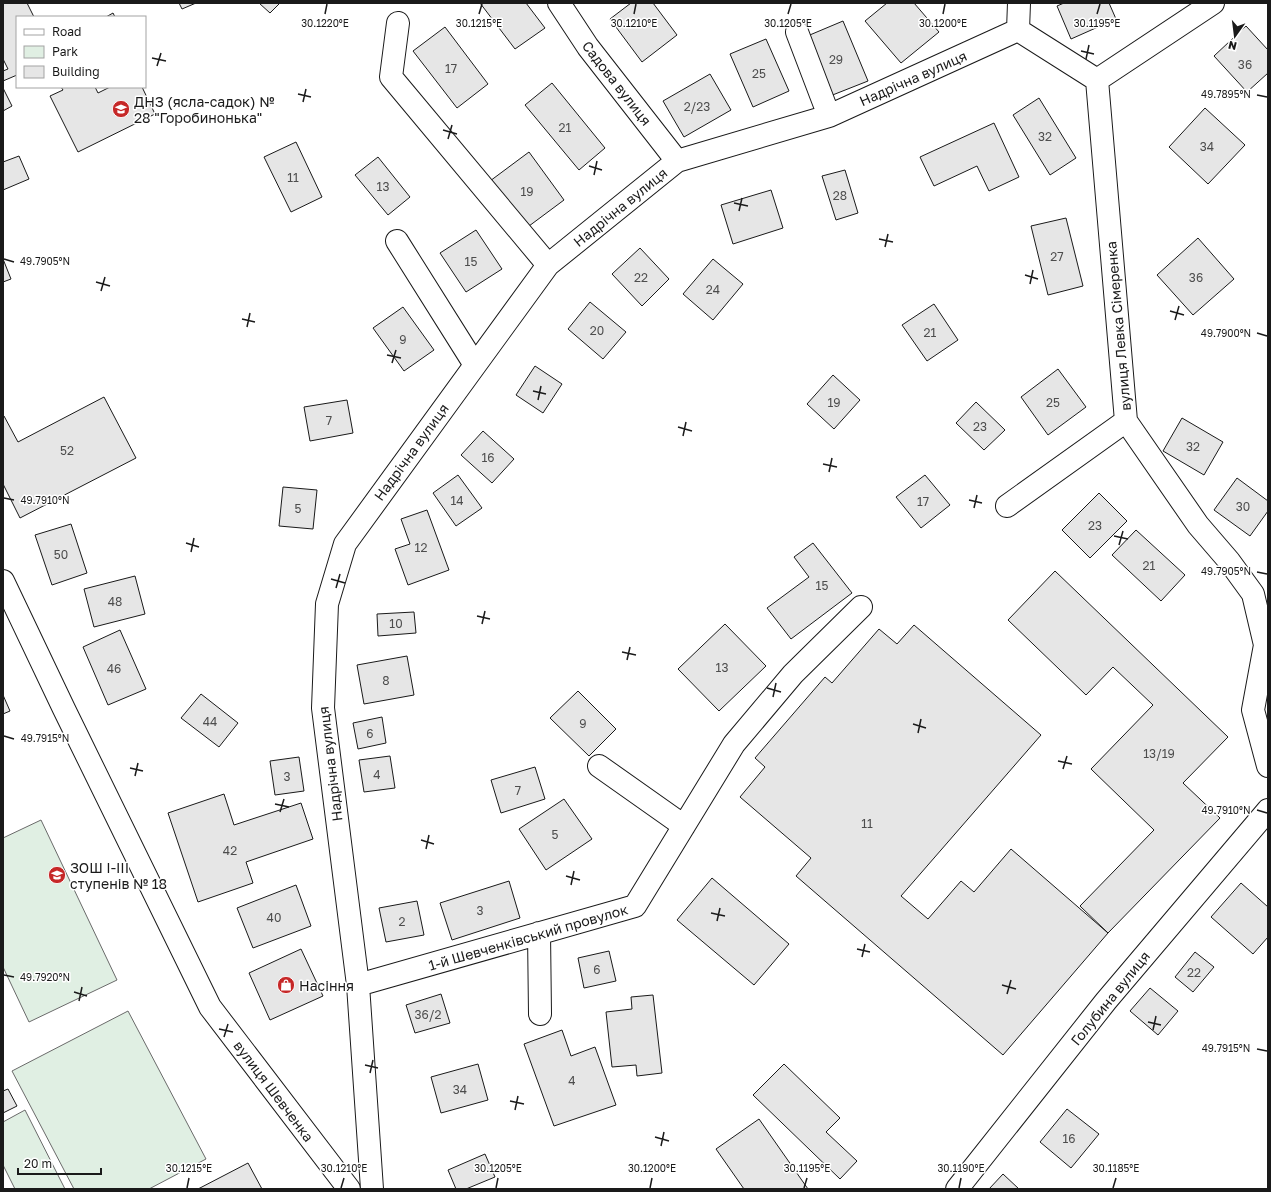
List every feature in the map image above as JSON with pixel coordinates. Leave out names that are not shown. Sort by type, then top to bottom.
[{"type":"street","name":"Садова вулиця","points":[[559,3],[588,47],[677,161]]},
{"type":"street","points":[[1019,3],[1018,30],[1097,80],[1213,3]]},
{"type":"street","points":[[398,23],[391,77],[548,265]]},
{"type":"street","name":"Надрічна вулиця","points":[[372,1189],[358,986],[323,708],[327,604],[345,544],[548,265],[677,161],[829,116],[1018,30]]},
{"type":"street","points":[[797,32],[829,116]]},
{"type":"street","name":"вулиця Левка Сімеренка","points":[[1097,80],[1126,420],[1198,524],[1229,561],[1253,594],[1265,645],[1252,710],[1268,766]]},
{"type":"street","points":[[397,241],[475,365]]},
{"type":"street","points":[[1007,506],[1126,420]]},
{"type":"street","name":"вулиця Шевченка","points":[[3,581],[210,1007],[349,1189]]},
{"type":"street","name":"1-й Шевченківський провулок","points":[[358,986],[635,906],[734,744],[793,674],[861,607]]},
{"type":"street","points":[[599,766],[684,826]]},
{"type":"street","name":"Голубина вулиця","points":[[957,1189],[1106,1001],[1268,810]]},
{"type":"street","points":[[539,933],[540,1014]]},
{"type":"green space","points":[[41,820],[117,980],[29,1022],[3,967],[3,838]]},
{"type":"green space","points":[[128,1011],[206,1159],[149,1189],[74,1189],[12,1071]]},
{"type":"green space","points":[[25,1110],[65,1189],[15,1189],[3,1165],[3,1122]]},
{"type":"building","points":[[3,3],[27,3],[34,16],[16,16],[16,75],[3,81],[3,71],[8,69],[3,59]]},
{"type":"building","points":[[179,3],[196,3],[182,9]]},
{"type":"building","points":[[259,3],[280,3],[270,13]]},
{"type":"building","points":[[480,3],[526,3],[545,28],[515,49]]},
{"type":"building","points":[[631,3],[653,3],[677,35],[642,62],[610,19]]},
{"type":"building","points":[[887,3],[914,3],[939,32],[901,63],[865,21]]},
{"type":"building","points":[[1064,3],[1109,3],[1116,19],[1071,39],[1057,6]]},
{"type":"building","points":[[113,13],[114,16],[108,16]]},
{"type":"building","points":[[843,21],[868,81],[830,96],[805,37]]},
{"type":"building","points":[[1246,26],[1268,50],[1268,73],[1247,92],[1214,56]]},
{"type":"building","points":[[445,27],[488,84],[457,108],[413,51]]},
{"type":"building","points":[[766,39],[789,91],[753,107],[730,54]]},
{"type":"building","points":[[710,74],[731,110],[684,137],[663,101]]},
{"type":"building","points":[[552,83],[605,148],[579,170],[525,105]]},
{"type":"building","points":[[3,88],[12,106],[3,111]]},
{"type":"building","points":[[62,88],[96,88],[98,93],[108,88],[142,88],[155,114],[78,152],[50,96],[63,90]]},
{"type":"building","points":[[1039,98],[1076,158],[1050,175],[1013,115]]},
{"type":"building","points":[[1205,108],[1245,145],[1208,184],[1169,147]]},
{"type":"building","points":[[994,123],[1019,177],[989,191],[977,166],[934,186],[920,157]]},
{"type":"building","points":[[296,142],[322,197],[291,212],[264,157]]},
{"type":"building","points":[[529,152],[564,200],[525,229],[490,181]]},
{"type":"building","points":[[19,156],[29,179],[3,190],[3,162]]},
{"type":"building","points":[[378,157],[410,197],[388,215],[355,175]]},
{"type":"building","points":[[845,170],[858,213],[836,220],[822,176]]},
{"type":"building","points":[[771,190],[783,228],[733,244],[721,205]]},
{"type":"building","points":[[1066,218],[1083,286],[1048,295],[1031,226]]},
{"type":"building","points":[[476,230],[502,269],[466,292],[440,253]]},
{"type":"building","points":[[1198,238],[1234,279],[1193,315],[1157,275]]},
{"type":"building","points":[[640,248],[669,279],[642,306],[612,274]]},
{"type":"building","points":[[3,259],[11,279],[3,282]]},
{"type":"building","points":[[713,259],[743,284],[713,320],[683,294]]},
{"type":"building","points":[[590,302],[626,332],[603,359],[568,329]]},
{"type":"building","points":[[934,304],[958,340],[927,361],[902,325]]},
{"type":"building","points":[[403,307],[434,350],[404,371],[373,328]]},
{"type":"building","points":[[535,366],[562,384],[543,413],[516,395]]},
{"type":"building","points":[[1058,369],[1086,407],[1048,435],[1021,397]]},
{"type":"building","points":[[833,375],[860,400],[834,429],[807,404]]},
{"type":"building","points":[[104,397],[136,458],[20,518],[3,484],[3,417],[4,416],[18,442]]},
{"type":"building","points":[[347,400],[353,433],[310,441],[304,407]]},
{"type":"building","points":[[976,402],[1005,430],[984,450],[956,423]]},
{"type":"building","points":[[1182,418],[1223,442],[1204,475],[1163,451]]},
{"type":"building","points":[[483,431],[514,459],[492,483],[461,455]]},
{"type":"building","points":[[458,475],[482,508],[456,526],[433,493]]},
{"type":"building","points":[[925,475],[950,505],[921,528],[896,497]]},
{"type":"building","points":[[1237,478],[1268,501],[1268,511],[1250,536],[1214,510]]},
{"type":"building","points":[[283,487],[317,490],[313,529],[279,526]]},
{"type":"building","points":[[1099,493],[1127,521],[1090,558],[1062,530]]},
{"type":"building","points":[[427,510],[449,570],[408,585],[395,549],[410,544],[401,519]]},
{"type":"building","points":[[71,524],[87,573],[52,585],[35,535]]},
{"type":"building","points":[[1136,530],[1185,575],[1161,601],[1112,555]]},
{"type":"building","points":[[813,543],[852,593],[791,639],[767,608],[809,577],[794,557]]},
{"type":"building","points":[[1055,571],[1228,737],[1183,783],[1220,818],[1108,933],[1080,906],[1154,830],[1091,769],[1153,705],[1113,667],[1086,695],[1008,620]]},
{"type":"building","points":[[135,576],[145,614],[94,627],[84,589]]},
{"type":"building","points":[[414,612],[416,633],[378,636],[377,614]]},
{"type":"building","points":[[725,624],[766,666],[719,711],[678,669]]},
{"type":"building","points":[[914,625],[1041,735],[901,896],[928,919],[961,881],[974,892],[1011,849],[1108,933],[1003,1055],[796,876],[811,858],[740,797],[765,767],[755,758],[825,677],[832,683],[879,629],[897,644]]},
{"type":"building","points":[[120,630],[146,689],[108,705],[83,647]]},
{"type":"building","points":[[407,656],[414,695],[364,704],[357,665]]},
{"type":"building","points":[[578,691],[616,729],[589,756],[550,718]]},
{"type":"building","points":[[201,694],[238,723],[219,747],[181,718]]},
{"type":"building","points":[[3,695],[10,711],[3,714]]},
{"type":"building","points":[[382,717],[386,743],[358,749],[353,723]]},
{"type":"building","points":[[390,756],[395,788],[364,792],[359,760]]},
{"type":"building","points":[[299,757],[304,791],[275,795],[270,761]]},
{"type":"building","points":[[535,767],[545,799],[501,813],[491,780]]},
{"type":"building","points":[[224,794],[234,825],[301,803],[313,839],[246,862],[253,883],[198,902],[168,813]]},
{"type":"building","points":[[564,799],[592,839],[546,870],[519,829]]},
{"type":"building","points":[[712,878],[789,944],[754,985],[677,920]]},
{"type":"building","points":[[509,881],[520,918],[452,940],[440,903]]},
{"type":"building","points":[[1241,883],[1268,907],[1268,937],[1253,954],[1211,917]]},
{"type":"building","points":[[296,885],[311,926],[253,948],[237,908]]},
{"type":"building","points":[[417,901],[424,935],[386,942],[379,908]]},
{"type":"building","name":"Насіння","points":[[301,949],[323,996],[270,1020],[249,973]]},
{"type":"building","points":[[609,951],[616,981],[584,988],[578,958]]},
{"type":"building","points":[[1195,952],[1214,967],[1193,992],[1175,977]]},
{"type":"building","points":[[1150,988],[1178,1011],[1158,1035],[1130,1011]]},
{"type":"building","points":[[441,994],[450,1023],[415,1033],[406,1005]]},
{"type":"building","points":[[653,995],[662,1073],[637,1076],[636,1065],[612,1067],[606,1012],[632,1009],[631,997]]},
{"type":"building","points":[[562,1030],[571,1056],[595,1047],[616,1105],[554,1126],[524,1044]]},
{"type":"building","points":[[478,1064],[488,1100],[441,1113],[431,1077]]},
{"type":"building","points":[[784,1064],[840,1118],[826,1132],[857,1161],[840,1179],[753,1095]]},
{"type":"building","points":[[8,1089],[17,1106],[3,1113],[3,1091]]},
{"type":"building","points":[[1067,1109],[1099,1134],[1071,1168],[1040,1142]]},
{"type":"building","points":[[759,1119],[808,1189],[744,1189],[716,1149]]},
{"type":"building","points":[[485,1154],[495,1177],[466,1189],[456,1189],[448,1170]]},
{"type":"building","points":[[248,1163],[262,1189],[198,1189]]},
{"type":"building","points":[[1003,1174],[1019,1189],[989,1189]]},
{"type":"place","name":"ДНЗ (ясла-садок) № 28 \"Горобинонька\"","points":[[121,109]]},
{"type":"place","name":"ЗОШ І-ІІІ ступенів № 18","points":[[57,875]]},
{"type":"place","name":"Насіння","points":[[286,985]]}]
